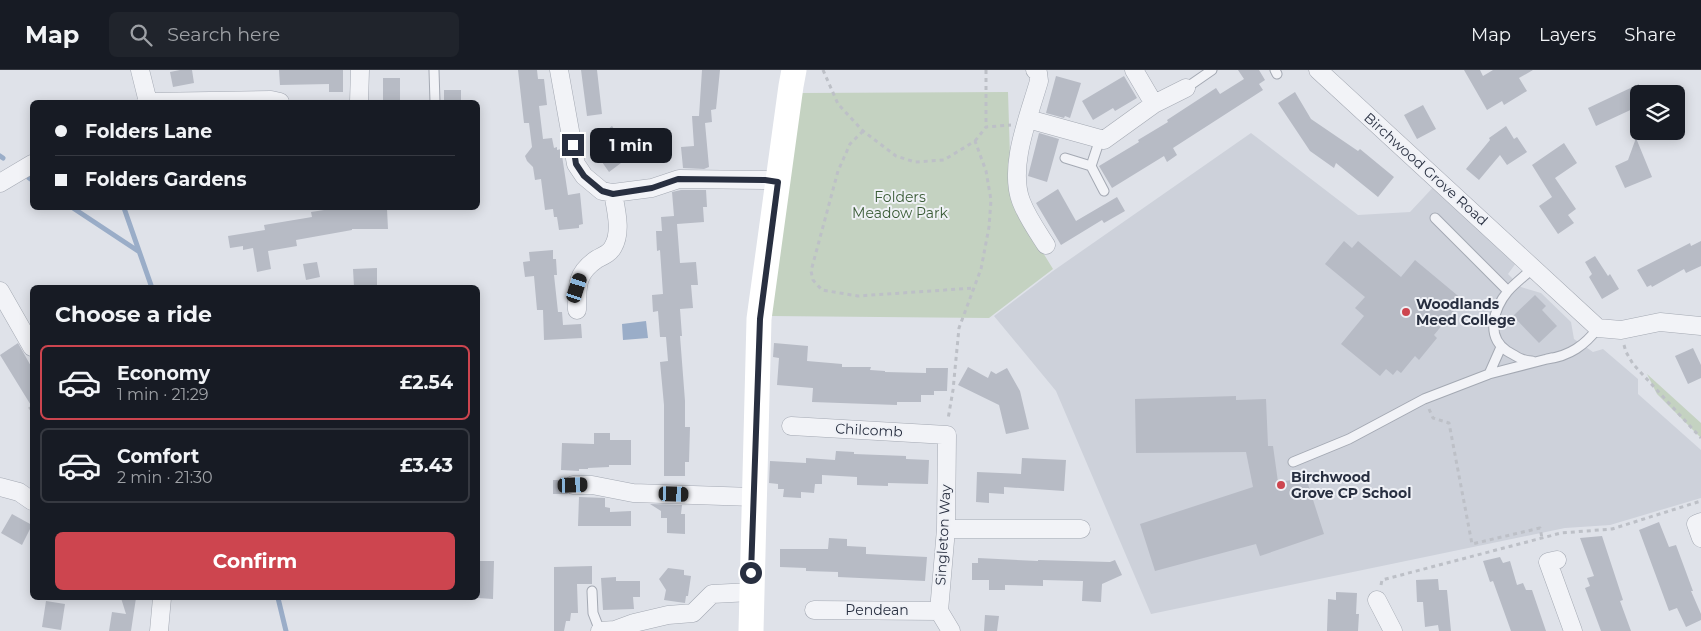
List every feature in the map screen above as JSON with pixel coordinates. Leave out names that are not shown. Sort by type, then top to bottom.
[{"type":"main road","points":[[751,631],[753,497],[760,319],[794,70]]},
{"type":"street","points":[[140,70],[146,100]]},
{"type":"street","points":[[359,100],[360,70]]},
{"type":"street","points":[[559,70],[576,164],[584,176],[602,191],[613,194],[652,188],[678,179],[765,180],[778,182]]},
{"type":"street","points":[[1035,70],[1038,73],[1039,81],[1018,155],[1017,176],[1020,199],[1030,222],[1046,245]]},
{"type":"street","points":[[1134,70],[1154,104]]},
{"type":"street","name":"Birchwood Grove Road","points":[[1318,70],[1534,267]]},
{"type":"street","points":[[1027,123],[1104,140],[1154,104],[1186,88]]},
{"type":"street","points":[[0,183],[30,165]]},
{"type":"street","points":[[577,310],[577,288],[584,269],[612,248],[615,240],[618,225],[613,194]]},
{"type":"street","points":[[1534,267],[1598,328],[1621,330],[1660,322],[1701,326]]},
{"type":"street","points":[[0,291],[30,344]]},
{"type":"street","name":"Chilcomb","points":[[791,426],[947,435]]},
{"type":"street","name":"Singleton Way","points":[[939,611],[946,529],[947,435]]},
{"type":"street","points":[[573,485],[592,485],[634,493],[753,497]]},
{"type":"street","points":[[0,487],[19,492],[30,500]]},
{"type":"street","points":[[1701,522],[1696,524],[1701,538]]},
{"type":"street","points":[[946,529],[1081,529]]},
{"type":"street","points":[[1558,560],[1548,562],[1573,631]]},
{"type":"street","points":[[600,631],[615,630],[634,623],[668,615],[693,613],[712,594],[751,592]]},
{"type":"street","points":[[159,631],[162,600]]},
{"type":"street","points":[[1377,600],[1393,631]]},
{"type":"street","name":"Pendean","points":[[814,610],[939,611]]},
{"type":"street","points":[[939,611],[951,631]]},
{"type":"lane","points":[[434,70],[435,100]]},
{"type":"lane","points":[[1186,88],[1212,70]]},
{"type":"lane","points":[[1091,166],[1100,139]]},
{"type":"lane","points":[[1065,158],[1091,166],[1104,191]]},
{"type":"lane","points":[[1435,218],[1508,291]]},
{"type":"lane","points":[[1534,267],[1508,291],[1493,318],[1494,335],[1501,347],[1522,360],[1551,358]]},
{"type":"lane","points":[[1293,462],[1349,439],[1424,399],[1488,374],[1574,352],[1598,328]]},
{"type":"lane","points":[[1488,374],[1501,347]]},
{"type":"lane","points":[[592,591],[593,613],[600,631]]},
{"type":"path","points":[[822,70],[838,104],[863,131],[896,156],[915,162],[944,160],[975,141],[986,127],[986,70]]},
{"type":"path","points":[[986,127],[1027,123]]},
{"type":"path","points":[[863,131],[850,144],[838,172],[811,271],[813,280],[822,290],[858,296],[974,288]]},
{"type":"path","points":[[947,435],[959,328],[981,269],[989,227],[991,200],[986,171],[975,141]]},
{"type":"path","points":[[1621,330],[1626,352],[1633,364],[1701,438]]},
{"type":"path","points":[[1424,399],[1433,418],[1449,423],[1472,544],[1540,528],[1542,538]]},
{"type":"path","points":[[1377,600],[1382,580],[1561,533],[1612,529],[1701,501]]},
{"type":"shaded area","points":[[1251,133],[1358,215],[1410,212],[1439,181],[1516,263],[1508,274],[1521,287],[1541,293],[1571,322],[1574,339],[1593,352],[1603,349],[1638,379],[1638,394],[1701,450],[1701,498],[1610,525],[1565,528],[1151,614],[1056,391],[994,316],[1053,271]]},
{"type":"green space","name":"Folders Meadow Park","points":[[1008,92],[1011,190],[1018,212],[1053,269],[989,318],[770,316],[801,93]]},
{"type":"green space","points":[[1647,374],[1701,423],[1701,438],[1657,394]]},
{"type":"water","points":[[646,321],[648,338],[623,340],[622,324]]},
{"type":"building","points":[[192,70],[194,83],[173,87],[170,72]]},
{"type":"building","points":[[279,70],[343,70],[343,92],[329,92],[329,84],[280,85]]},
{"type":"building","points":[[518,70],[537,70],[538,79],[544,79],[547,105],[539,106],[543,139],[552,138],[554,148],[557,147],[557,150],[561,149],[568,195],[580,193],[583,224],[579,225],[579,228],[559,230],[557,217],[554,217],[553,209],[545,210],[541,179],[535,180],[533,167],[525,156],[532,147],[529,123],[524,123]]},
{"type":"building","points":[[581,70],[597,70],[602,114],[587,116]]},
{"type":"building","points":[[702,70],[720,70],[716,109],[711,110],[712,122],[705,123],[709,167],[704,169],[683,168],[681,147],[694,146],[692,116],[699,116]]},
{"type":"building","points":[[1238,70],[1259,70],[1265,80],[1259,84],[1263,90],[1173,148],[1177,155],[1167,162],[1164,156],[1112,188],[1099,166],[1139,142],[1138,140],[1168,122],[1167,120],[1216,88],[1220,94],[1244,79]]},
{"type":"building","points":[[1464,70],[1480,70],[1483,76],[1493,70],[1533,70],[1519,78],[1527,91],[1504,105],[1502,101],[1487,110]]},
{"type":"building","points":[[1056,76],[1081,83],[1070,118],[1046,113]]},
{"type":"building","points":[[1124,76],[1137,98],[1115,111],[1113,108],[1093,120],[1082,101]]},
{"type":"building","points":[[383,78],[400,78],[400,100],[383,100]]},
{"type":"building","points":[[1630,88],[1630,110],[1596,126],[1588,108]]},
{"type":"building","points":[[444,90],[461,90],[461,100],[444,100]]},
{"type":"building","points":[[1295,92],[1311,119],[1358,151],[1360,149],[1394,177],[1378,197],[1336,163],[1334,168],[1310,151],[1278,103]]},
{"type":"building","points":[[1423,105],[1436,129],[1417,139],[1404,115]]},
{"type":"building","points":[[612,126],[622,141],[628,137],[637,150],[609,172],[595,152],[599,149],[593,141]]},
{"type":"building","points":[[1506,126],[1514,139],[1517,137],[1527,152],[1507,165],[1500,155],[1479,180],[1466,169],[1490,140],[1489,138]]},
{"type":"building","points":[[1039,133],[1059,139],[1047,182],[1028,176]]},
{"type":"building","points":[[1637,140],[1652,177],[1625,188],[1615,166],[1628,160]]},
{"type":"building","points":[[1564,143],[1577,163],[1555,178],[1576,209],[1568,215],[1574,223],[1558,234],[1539,206],[1552,197],[1532,165]]},
{"type":"building","points":[[1058,189],[1076,221],[1117,197],[1125,211],[1104,223],[1102,220],[1061,245],[1036,203]]},
{"type":"building","points":[[706,190],[707,207],[703,207],[704,222],[677,224],[680,263],[696,262],[698,285],[691,285],[693,308],[680,309],[685,427],[690,427],[689,462],[685,462],[685,476],[664,476],[664,405],[660,362],[668,361],[666,337],[660,337],[658,311],[653,312],[652,295],[663,294],[660,250],[657,251],[656,231],[662,231],[661,217],[674,216],[672,192]]},
{"type":"building","points":[[324,210],[387,210],[388,229],[352,229],[296,240],[297,246],[268,251],[271,269],[257,272],[253,248],[243,250],[243,246],[230,248],[228,236],[265,230],[264,225],[312,217],[311,212]]},
{"type":"building","name":"Woodlands Meed College","points":[[1344,241],[1352,248],[1358,241],[1401,277],[1415,260],[1463,300],[1434,335],[1437,338],[1419,360],[1415,356],[1401,373],[1397,370],[1393,375],[1386,369],[1380,376],[1341,344],[1364,316],[1355,308],[1365,297],[1325,264]]},
{"type":"building","points":[[1701,241],[1701,266],[1686,273],[1684,269],[1652,287],[1651,285],[1647,287],[1637,270],[1690,243],[1691,246]]},
{"type":"building","points":[[553,250],[553,259],[556,259],[557,275],[554,275],[558,312],[562,312],[563,325],[581,324],[582,338],[544,340],[543,310],[537,310],[534,276],[525,277],[523,262],[530,261],[529,252]]},
{"type":"building","points":[[1595,256],[1608,276],[1610,274],[1619,289],[1602,299],[1589,277],[1592,274],[1585,262]]},
{"type":"building","points":[[317,262],[320,277],[306,280],[303,264]]},
{"type":"building","points":[[377,268],[377,285],[354,285],[353,269]]},
{"type":"building","points":[[1535,295],[1546,306],[1542,310],[1557,326],[1539,343],[1513,316]]},
{"type":"building","points":[[18,343],[30,364],[30,404],[0,355]]},
{"type":"building","points":[[774,343],[808,346],[807,361],[842,364],[842,367],[871,367],[870,370],[885,372],[926,373],[926,368],[948,368],[947,391],[934,391],[934,395],[921,395],[921,402],[897,402],[897,405],[812,402],[813,388],[777,385],[779,358],[773,357]]},
{"type":"building","points":[[1693,348],[1701,365],[1701,378],[1688,384],[1675,356]]},
{"type":"building","points":[[968,367],[988,378],[991,371],[996,374],[1007,368],[1020,391],[1029,429],[1006,434],[999,405],[958,385]]},
{"type":"building","name":"Birchwood Grove CP School","points":[[1236,396],[1236,400],[1266,399],[1268,446],[1273,446],[1278,482],[1306,478],[1324,534],[1260,556],[1256,544],[1155,571],[1140,524],[1253,487],[1246,452],[1136,453],[1135,399]]},
{"type":"building","points":[[594,433],[610,433],[610,440],[631,440],[631,465],[609,465],[609,467],[579,469],[579,471],[561,470],[562,443],[594,444]]},
{"type":"building","points":[[836,451],[854,452],[854,454],[906,456],[906,459],[929,460],[928,484],[888,483],[888,486],[857,485],[857,477],[822,475],[822,484],[815,484],[814,493],[801,492],[801,498],[783,497],[784,489],[778,489],[778,484],[769,483],[770,461],[806,463],[806,458],[835,460]]},
{"type":"building","points":[[1022,458],[1066,460],[1064,491],[1004,487],[1004,494],[989,493],[989,503],[976,502],[977,472],[1021,474]]},
{"type":"building","points":[[553,480],[564,480],[562,485],[568,494],[553,494]]},
{"type":"building","points":[[579,497],[605,498],[605,507],[610,508],[610,512],[631,511],[631,526],[578,526]]},
{"type":"building","points":[[650,504],[682,505],[681,514],[685,514],[685,534],[667,533],[667,518],[661,518],[661,511]]},
{"type":"building","points":[[12,514],[30,524],[30,529],[22,545],[1,533]]},
{"type":"building","points":[[1659,522],[1669,547],[1676,545],[1693,591],[1691,591],[1701,614],[1701,620],[1686,627],[1677,608],[1669,611],[1639,530]]},
{"type":"building","points":[[1602,536],[1623,600],[1620,601],[1631,631],[1601,631],[1585,588],[1590,586],[1587,578],[1594,576],[1580,538]]},
{"type":"building","points":[[829,538],[847,539],[847,546],[866,547],[866,554],[927,557],[925,581],[838,577],[838,572],[806,571],[806,568],[780,567],[780,549],[828,549]]},
{"type":"building","points":[[1500,557],[1503,563],[1510,561],[1517,585],[1523,583],[1526,590],[1532,590],[1546,631],[1511,631],[1493,581],[1490,582],[1483,561]]},
{"type":"building","points":[[978,558],[1038,561],[1110,562],[1115,560],[1122,575],[1102,584],[1101,602],[1082,601],[1083,581],[1043,580],[1043,586],[1005,585],[1005,590],[989,590],[989,580],[972,580],[972,563],[978,563]]},
{"type":"building","points":[[480,561],[494,561],[493,599],[480,598]]},
{"type":"building","points":[[592,566],[592,584],[577,584],[578,613],[571,613],[570,621],[566,621],[564,631],[554,631],[554,567]]},
{"type":"building","points":[[668,568],[684,570],[684,575],[691,576],[685,603],[664,600],[666,590],[659,579]]},
{"type":"building","points":[[616,577],[616,581],[640,581],[640,597],[633,597],[634,609],[603,610],[601,578]]},
{"type":"building","points":[[1438,579],[1439,590],[1447,590],[1451,631],[1439,631],[1438,625],[1425,627],[1423,602],[1417,602],[1416,580]]},
{"type":"building","points":[[1336,592],[1357,593],[1356,614],[1359,614],[1358,631],[1327,631],[1328,599],[1336,600]]},
{"type":"building","points":[[122,600],[136,600],[131,631],[109,631],[112,612],[126,614]]},
{"type":"building","points":[[46,601],[65,604],[61,630],[42,627]]},
{"type":"building","points":[[985,615],[999,616],[997,631],[984,631]]},
{"type":"waterway","points":[[76,210],[138,251]]},
{"type":"waterway","points":[[125,210],[151,285]]},
{"type":"waterway","points":[[278,600],[286,631]]},
{"type":"place","name":"Woodlands Meed College","points":[[1406,312]]},
{"type":"place","name":"Birchwood Grove CP School","points":[[1281,485]]},
{"type":"route","points":[[573,145],[576,164],[584,176],[602,191],[613,194],[652,188],[678,179],[765,180],[778,182],[760,319],[751,573]]}]
